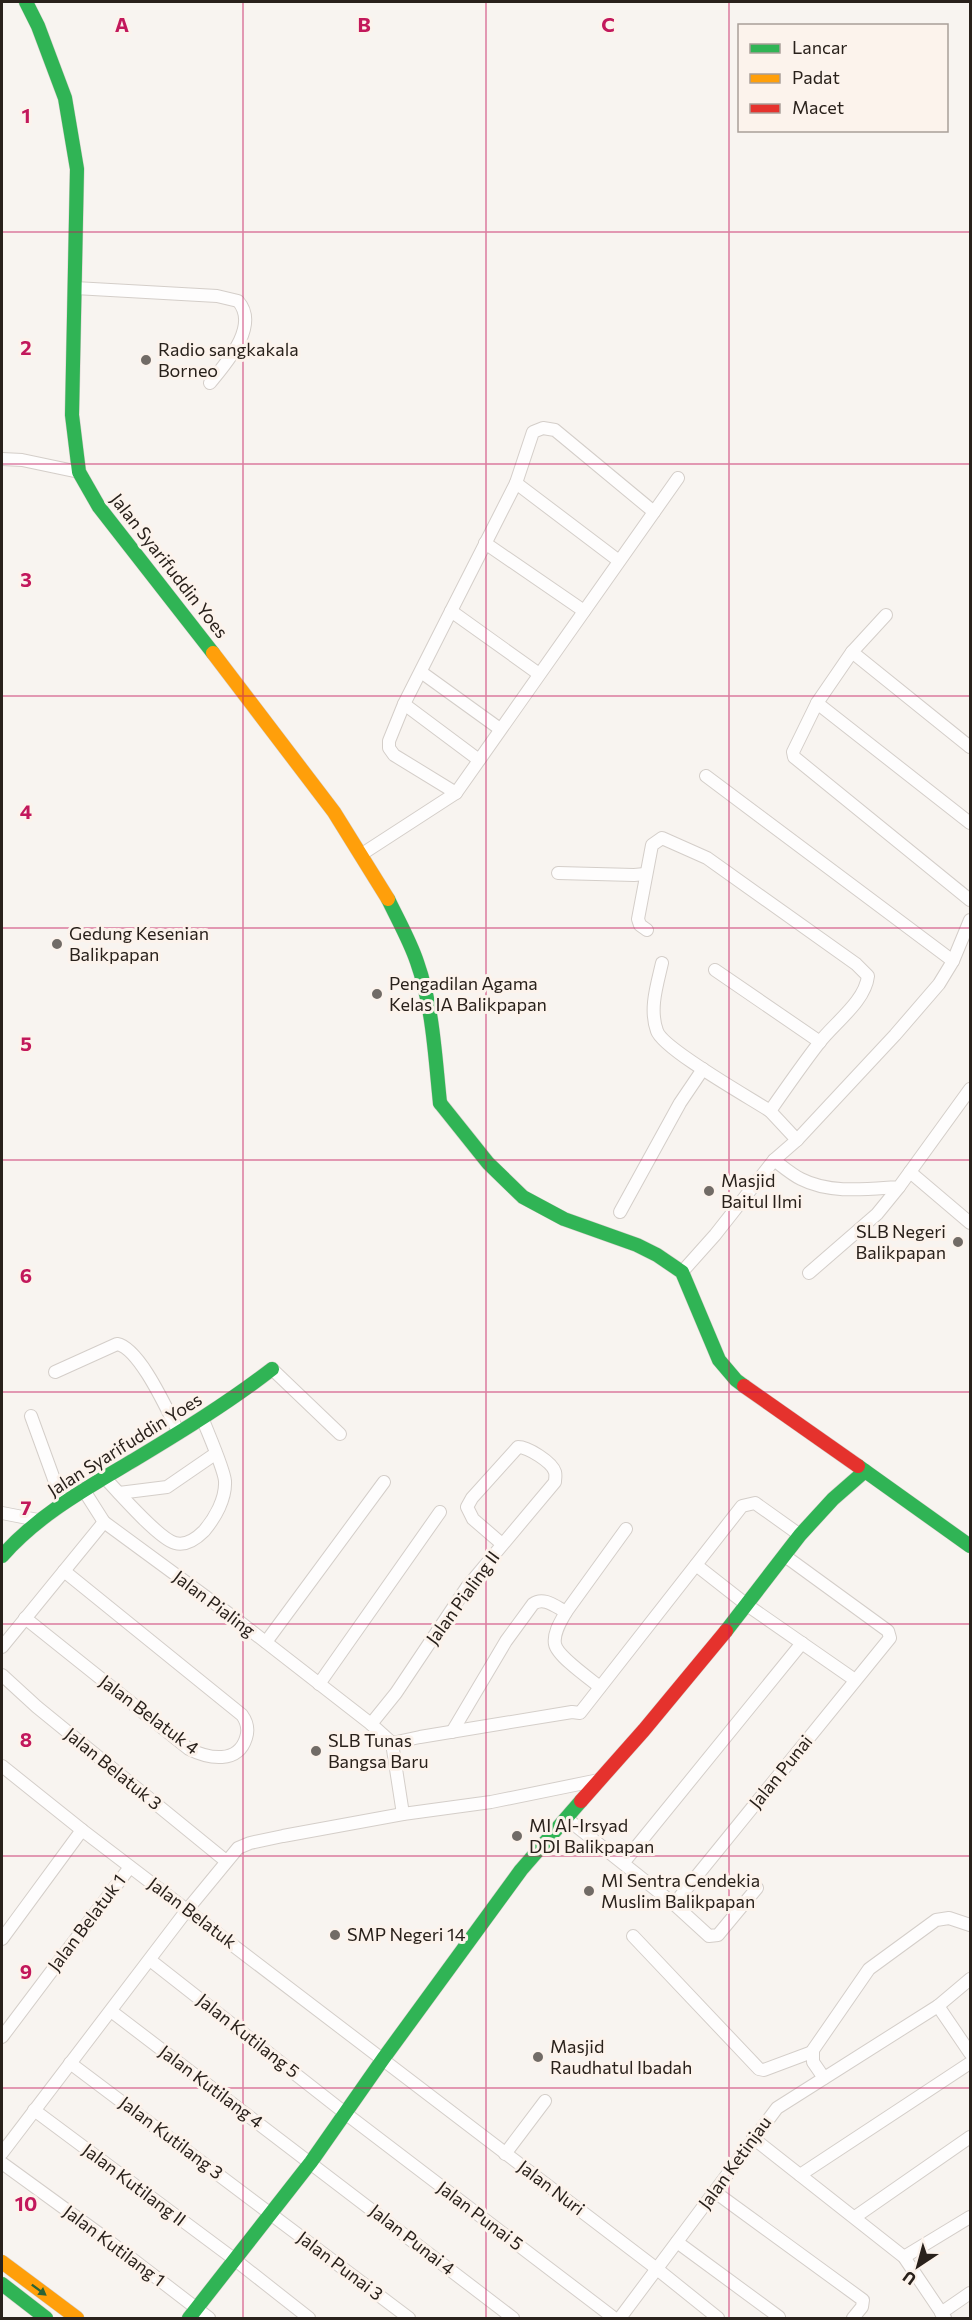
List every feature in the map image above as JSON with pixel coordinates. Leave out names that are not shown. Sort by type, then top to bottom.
[{"type":"main road","name":"Jalan Syarifuddin Yoes","points":[[26,2],[38,26],[65,98],[77,169],[72,416],[79,472],[99,507],[308,776],[362,854],[388,898],[417,961],[424,985],[433,1034],[440,1102],[488,1163],[523,1197],[564,1219],[637,1245],[682,1272]]},
{"type":"main road","points":[[682,1272],[719,1360],[736,1380],[970,1546]]},
{"type":"main road","name":"Jalan Syarifuddin Yoes","points":[[2,1556],[38,1520],[104,1477],[203,1420],[272,1369]]},
{"type":"main road","points":[[192,2314],[311,2162],[382,2059],[521,1870],[644,1730],[747,1605],[800,1535],[833,1499],[865,1471]]},
{"type":"main road","points":[[2,2262],[77,2319]]},
{"type":"main road","points":[[2,2284],[46,2319]]},
{"type":"main road","points":[[2,2296],[17,2296]]},
{"type":"street","points":[[75,288],[217,296],[238,301],[246,313],[245,325],[239,342],[210,384]]},
{"type":"street","points":[[456,793],[393,754],[389,748],[389,741],[404,704],[516,483],[533,432],[548,428],[555,430],[654,512]]},
{"type":"street","points":[[2,459],[22,460],[79,472]]},
{"type":"street","points":[[362,854],[456,793],[678,478]]},
{"type":"street","points":[[516,483],[619,561]]},
{"type":"street","points":[[485,543],[584,611]]},
{"type":"street","points":[[451,612],[539,674]]},
{"type":"street","points":[[886,615],[852,652],[817,703],[793,752],[795,759],[970,900]]},
{"type":"street","points":[[852,652],[970,747]]},
{"type":"street","points":[[421,672],[500,729]]},
{"type":"street","points":[[817,703],[970,823]]},
{"type":"street","points":[[404,704],[478,760]]},
{"type":"street","points":[[706,776],[953,961]]},
{"type":"street","points":[[647,930],[640,925],[638,919],[645,874],[652,845],[656,840],[662,838],[707,858],[856,964],[868,976],[867,986],[820,1041],[770,1111]]},
{"type":"street","points":[[558,873],[645,874]]},
{"type":"street","points":[[682,1272],[715,1235],[774,1160],[797,1140],[939,984],[953,961],[970,920]]},
{"type":"street","points":[[662,963],[655,994],[654,1016],[657,1034],[703,1069],[770,1111],[797,1140]]},
{"type":"street","points":[[715,970],[820,1041]]},
{"type":"street","points":[[620,1212],[680,1103],[703,1069]]},
{"type":"street","points":[[809,1273],[877,1214],[970,1089]]},
{"type":"street","points":[[774,1160],[801,1179],[826,1187],[859,1190],[899,1187]]},
{"type":"street","points":[[910,1172],[970,1223]]},
{"type":"street","points":[[55,1372],[117,1344],[123,1345],[142,1366],[179,1433]]},
{"type":"street","points":[[272,1369],[340,1434]]},
{"type":"street","points":[[32,1416],[63,1504]]},
{"type":"street","points":[[104,1477],[160,1534],[176,1544],[189,1542],[198,1537],[215,1518],[225,1480],[203,1420]]},
{"type":"street","name":"Jalan Pialing II","points":[[371,1724],[396,1693],[467,1587],[555,1482],[556,1474],[553,1468],[529,1449],[518,1447],[469,1501],[467,1507],[473,1519],[502,1544]]},
{"type":"street","points":[[118,1493],[167,1487],[215,1454]]},
{"type":"street","points":[[266,1642],[384,1482]]},
{"type":"street","name":"Jalan Pialing","points":[[83,1490],[105,1522],[266,1642],[392,1743]]},
{"type":"street","points":[[403,1814],[392,1743],[572,1712],[580,1713],[742,1506],[754,1503],[800,1535]]},
{"type":"street","points":[[319,1684],[440,1512]]},
{"type":"street","points":[[2,1513],[38,1520]]},
{"type":"street","points":[[2,1647],[105,1522]]},
{"type":"street","points":[[600,1687],[556,1648],[554,1641],[559,1624],[566,1612],[626,1529]]},
{"type":"street","name":"Jalan Punai","points":[[674,1904],[890,1638],[888,1631],[785,1556]]},
{"type":"street","points":[[696,1565],[747,1605],[855,1680]]},
{"type":"street","name":"Jalan Belatuk 4","points":[[25,1618],[189,1749],[203,1756],[221,1757],[234,1755],[244,1743],[248,1732],[247,1722],[242,1715],[64,1571]]},
{"type":"street","points":[[452,1732],[506,1641],[533,1604],[538,1600],[543,1600],[566,1612]]},
{"type":"street","points":[[624,1862],[802,1643]]},
{"type":"street","name":"Jalan Belatuk 3","points":[[2,1675],[70,1735],[226,1861]]},
{"type":"street","name":"Jalan Belatuk","points":[[2,1766],[82,1830],[382,2059]]},
{"type":"street","points":[[2,2153],[187,1910],[238,1848],[250,1843],[403,1814],[491,1802],[599,1780]]},
{"type":"street","points":[[566,1818],[624,1862],[709,1936],[718,1935],[758,1888]]},
{"type":"street","points":[[2,1939],[82,1830]]},
{"type":"street","name":"Jalan Belatuk 1","points":[[2,2037],[130,1867]]},
{"type":"street","points":[[633,1936],[759,2069],[764,2070],[812,2052],[868,1969],[936,1920],[949,1918],[970,1925]]},
{"type":"street","name":"Jalan Kutilang 5","points":[[150,1960],[345,2113]]},
{"type":"street","name":"Jalan Ketinjau","points":[[620,2319],[777,2108],[938,2006],[970,1979]]},
{"type":"street","points":[[938,2006],[970,2053]]},
{"type":"street","name":"Jalan Kutilang 4","points":[[111,2011],[311,2162]]},
{"type":"street","points":[[812,2052],[813,2062],[824,2078]]},
{"type":"street","name":"Jalan Nuri","points":[[382,2059],[657,2269],[710,2316]]},
{"type":"street","name":"Jalan Kutilang 3","points":[[70,2062],[272,2214]]},
{"type":"street","points":[[800,2175],[970,2063]]},
{"type":"street","points":[[505,2154],[545,2101]]},
{"type":"street","name":"Jalan Kutilang II","points":[[34,2110],[234,2259],[309,2319]]},
{"type":"street","name":"Jalan Punai 5","points":[[345,2113],[614,2319]]},
{"type":"street","points":[[753,2138],[904,2257],[943,2316],[970,2293]]},
{"type":"street","points":[[855,2217],[970,2138]]},
{"type":"street","name":"Jalan Punai 4","points":[[311,2162],[513,2319]]},
{"type":"street","name":"Jalan Kutilang 1","points":[[2,2163],[101,2235],[192,2314],[209,2319]]},
{"type":"street","points":[[715,2192],[863,2300],[862,2307],[853,2319]]},
{"type":"street","name":"Jalan Punai 3","points":[[272,2214],[409,2319]]},
{"type":"street","points":[[904,2257],[970,2217]]},
{"type":"street","points":[[677,2242],[779,2317]]},
{"type":"traffic: fast","points":[[26,2],[38,26],[65,98],[77,169],[72,415],[79,472],[99,507],[213,653]]},
{"type":"traffic: fast","points":[[388,899],[411,946],[427,996],[440,1103]]},
{"type":"traffic: fast","points":[[440,1103],[488,1163],[523,1197],[564,1219],[637,1245],[682,1272],[719,1360],[744,1386]]},
{"type":"traffic: fast","points":[[2,1556],[32,1527],[64,1503],[204,1416],[272,1369]]},
{"type":"traffic: fast","points":[[858,1466],[970,1546]]},
{"type":"traffic: fast","points":[[726,1631],[800,1535],[833,1499],[865,1471]]},
{"type":"traffic: fast","points":[[189,2318],[311,2162],[521,1870],[581,1801]]},
{"type":"traffic: fast","points":[[2,2284],[46,2318]]},
{"type":"traffic: slow","points":[[213,653],[334,812],[388,899]]},
{"type":"traffic: slow","points":[[2,2262],[77,2318]]},
{"type":"traffic: jam","points":[[744,1386],[858,1466]]},
{"type":"traffic: jam","points":[[581,1801],[644,1730],[726,1631]]},
{"type":"place","name":"Radio sangkakala Borneo","points":[[146,360]]},
{"type":"place","name":"Gedung Kesenian Balikpapan","points":[[57,944]]},
{"type":"place","name":"Pengadilan Agama Kelas IA Balikpapan","points":[[377,994]]},
{"type":"place","name":"Masjid Baitul Ilmi","points":[[709,1191]]},
{"type":"place","name":"SLB Negeri Balikpapan","points":[[958,1242]]},
{"type":"place","name":"SLB Tunas Bangsa Baru","points":[[316,1751]]},
{"type":"place","name":"MI Al-Irsyad DDI Balikpapan","points":[[517,1836]]},
{"type":"place","name":"MI Sentra Cendekia Muslim Balikpapan","points":[[589,1891]]},
{"type":"place","name":"SMP Negeri 14","points":[[335,1935]]},
{"type":"place","name":"Masjid Raudhatul Ibadah","points":[[538,2057]]}]
